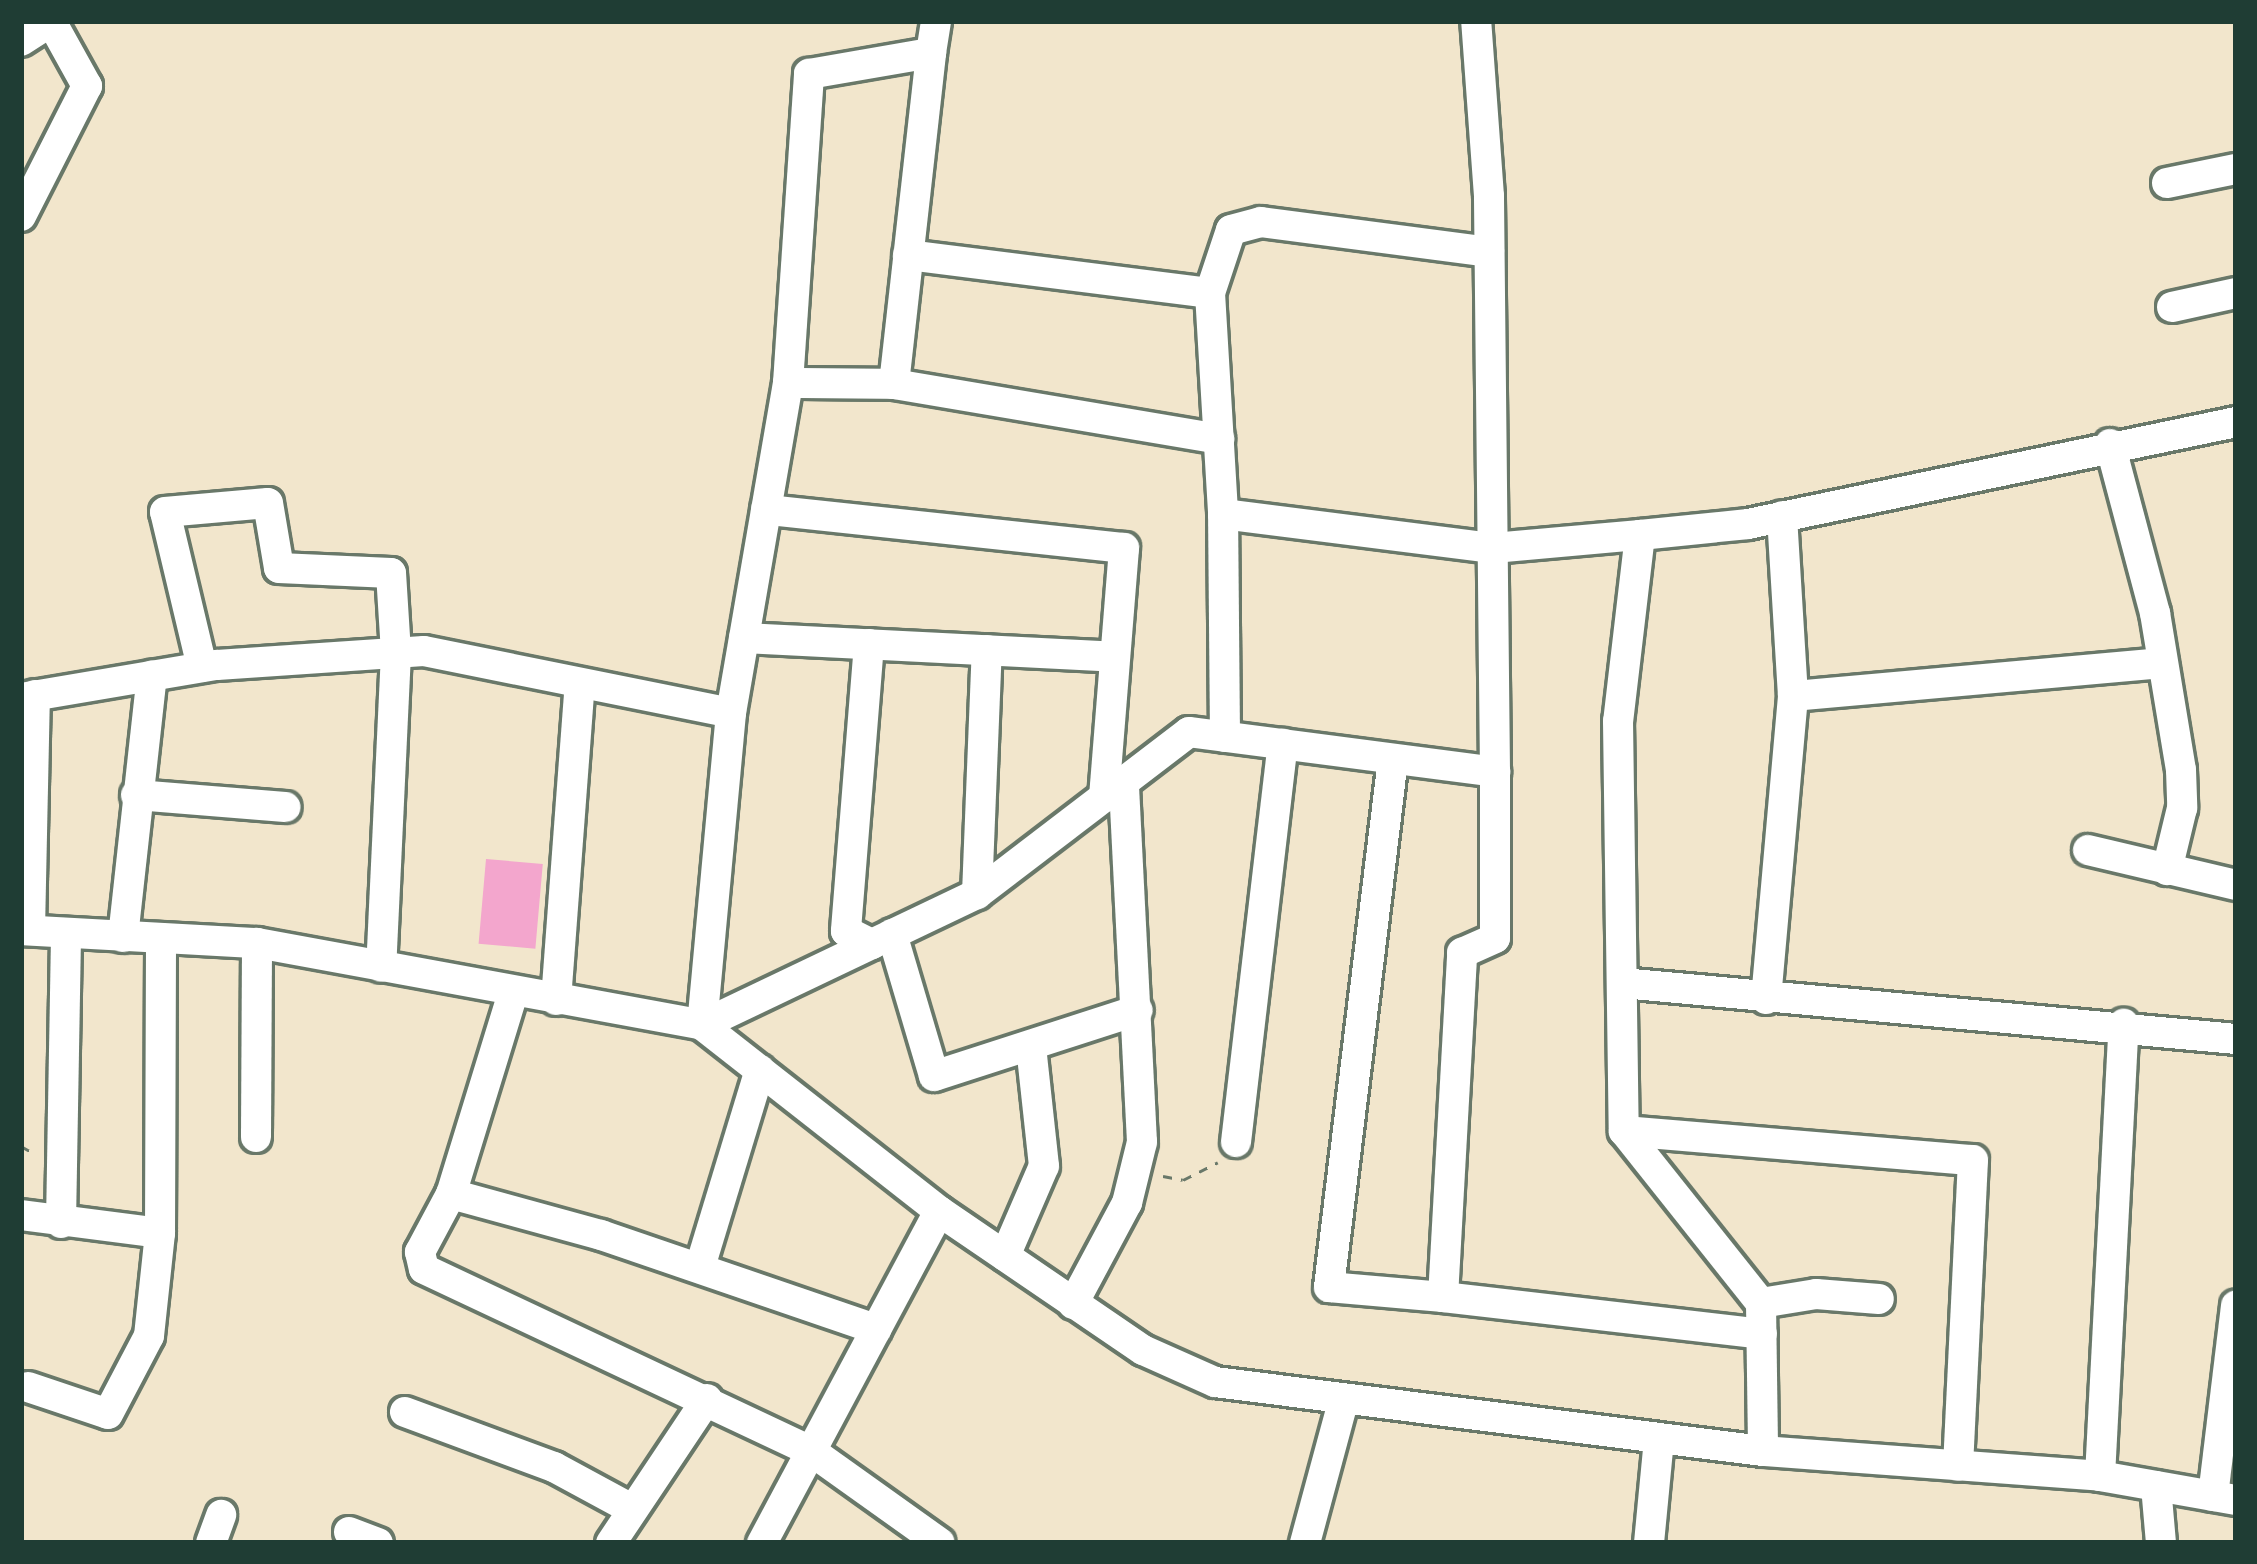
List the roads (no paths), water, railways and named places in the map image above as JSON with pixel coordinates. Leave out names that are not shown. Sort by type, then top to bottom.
[{"type":"street","points":[[21,41],[51,21],[87,86],[21,216]]},
{"type":"street","points":[[894,384],[936,21]]},
{"type":"street","points":[[1443,1297],[1462,952],[1495,938],[1489,252],[1476,21]]},
{"type":"street","points":[[702,1024],[731,713],[788,383],[808,74],[931,53]]},
{"type":"street","points":[[2167,183],[2236,170]]},
{"type":"street","points":[[1225,737],[1223,514],[1210,292],[1231,230],[1262,222],[1489,252]]},
{"type":"street","points":[[908,255],[1210,292]]},
{"type":"street","points":[[2172,307],[2236,292]]},
{"type":"street","points":[[788,383],[894,384],[1219,439]]},
{"type":"street","points":[[1223,514],[1493,548],[1640,535],[1782,516],[2110,444],[2236,422]]},
{"type":"street","points":[[2110,444],[2162,663],[2182,808],[2167,870]]},
{"type":"street","points":[[202,668],[165,512],[268,503],[278,568],[391,572],[396,653],[381,967]]},
{"type":"street","points":[[766,510],[1124,548],[1115,657],[1114,790],[1138,1010],[1142,1142],[1126,1203],[1073,1304]]},
{"type":"street","points":[[1766,999],[1793,696],[1782,516]]},
{"type":"street","points":[[1640,535],[1618,721],[1624,1131],[1762,1318],[1763,1451]]},
{"type":"street","points":[[744,638],[1115,657]]},
{"type":"street","points":[[868,644],[846,931],[882,939]]},
{"type":"street","points":[[977,894],[987,650]]},
{"type":"street","points":[[731,713],[424,651],[202,668],[28,697],[25,930],[257,944],[702,1024],[939,1211],[1143,1350],[1215,1382],[1343,1402],[1763,1451],[2100,1476],[2224,1498],[2236,1305]]},
{"type":"street","points":[[1793,696],[2162,663]]},
{"type":"street","points":[[123,937],[152,676]]},
{"type":"street","points":[[556,1000],[580,685]]},
{"type":"street","points":[[702,1024],[977,894],[1189,733],[1495,772]]},
{"type":"street","points":[[1236,1142],[1283,744]]},
{"type":"street","points":[[1393,759],[1329,1286],[1762,1318],[1816,1294],[1879,1299]]},
{"type":"street","points":[[136,795],[286,807]]},
{"type":"street","points":[[2088,850],[2236,885]]},
{"type":"street","points":[[61,1222],[66,933]]},
{"type":"street","points":[[28,1387],[107,1414],[149,1336],[160,1233],[161,938]]},
{"type":"street","points":[[882,939],[934,1076],[1138,1010]]},
{"type":"street","points":[[256,1137],[257,944]]},
{"type":"street","points":[[1622,983],[1766,999],[2124,1024],[2236,1039]]},
{"type":"street","points":[[513,993],[451,1194],[420,1252],[424,1269],[811,1451],[940,1543]]},
{"type":"street","points":[[2100,1476],[2124,1024]]},
{"type":"street","points":[[1005,1256],[1044,1166],[1031,1046]]},
{"type":"street","points":[[700,1268],[760,1070]]},
{"type":"street","points":[[1624,1131],[1973,1160],[1958,1466]]},
{"type":"street","points":[[451,1194],[700,1268],[876,1329]]},
{"type":"street","points":[[762,1543],[939,1211]]},
{"type":"street","points":[[21,1215],[160,1233]]},
{"type":"street","points":[[611,1543],[628,1507],[706,1399]]},
{"type":"street","points":[[1304,1543],[1343,1402]]},
{"type":"street","points":[[405,1412],[554,1467],[628,1507]]},
{"type":"street","points":[[1648,1543],[1659,1439]]},
{"type":"street","points":[[2156,1486],[2161,1543]]}]
